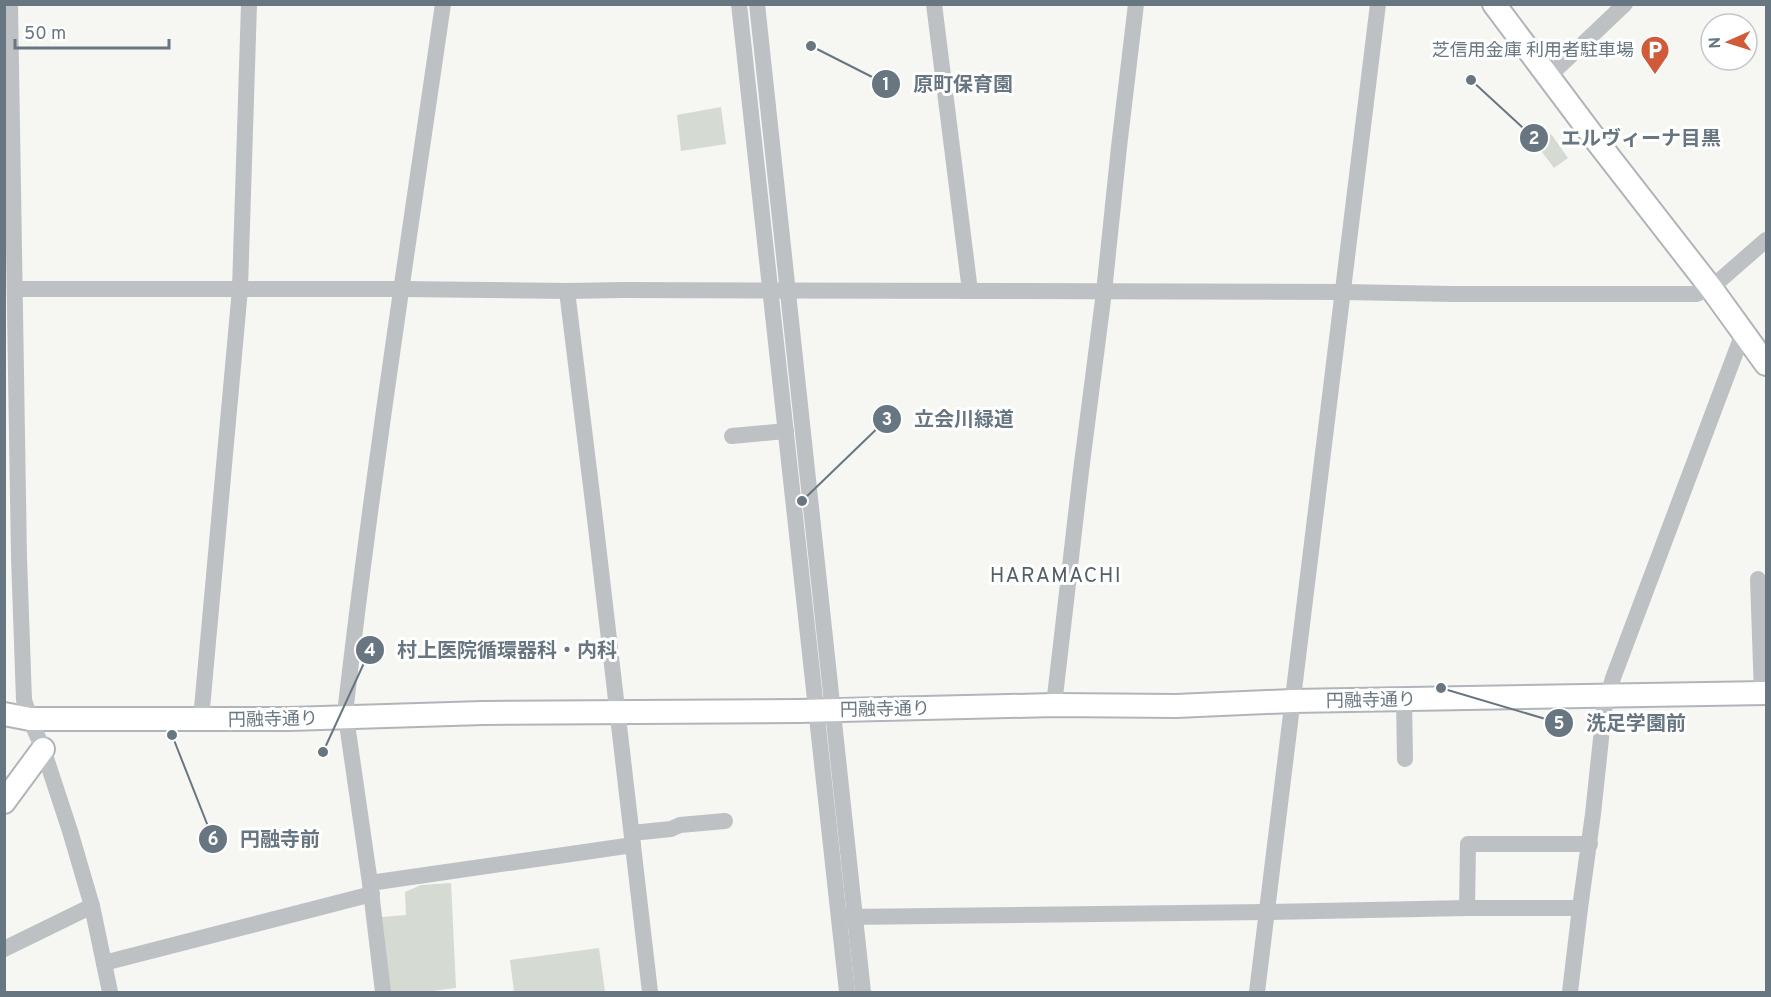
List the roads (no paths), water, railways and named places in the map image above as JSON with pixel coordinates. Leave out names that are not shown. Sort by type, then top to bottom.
[{"type":"street","points":[[10,4],[19,558],[24,700],[70,831],[92,906],[110,993]]},
{"type":"street","points":[[201,719],[240,289],[249,4]]},
{"type":"street","points":[[383,993],[371,889],[346,717],[357,612],[443,4]]},
{"type":"street","points":[[739,4],[786,431],[825,710]]},
{"type":"street","points":[[757,4],[788,291],[825,710],[847,917],[863,993]]},
{"type":"street","points":[[934,4],[970,291]]},
{"type":"street","points":[[1054,705],[1136,4]]},
{"type":"street","points":[[1257,993],[1378,4]]},
{"type":"street","points":[[1494,4],[1767,364]]},
{"type":"street","points":[[1548,77],[1625,4]]},
{"type":"street","points":[[15,289],[1696,294],[1711,288],[1767,240]]},
{"type":"street","points":[[567,291],[650,993]]},
{"type":"street","points":[[1570,993],[1590,844],[1604,710],[1743,333]]},
{"type":"street","points":[[732,436],[786,431]]},
{"type":"street","points":[[1758,579],[1764,694]]},
{"type":"street","name":"円融寺通り","points":[[4,714],[30,719],[201,719],[1054,705],[1176,706],[1292,701],[1764,694]]},
{"type":"street","points":[[1404,700],[1405,759]]},
{"type":"street","points":[[4,802],[43,749]]},
{"type":"street","points":[[104,963],[371,889],[632,839],[680,825],[725,821]]},
{"type":"street","points":[[1467,908],[1468,844],[1590,844]]},
{"type":"street","points":[[4,949],[62,923],[92,906]]},
{"type":"street","points":[[847,917],[1580,908]]},
{"type":"street","points":[[847,917],[847,993]]},
{"type":"place","name":"原町保育園","points":[[811,46]]},
{"type":"place","name":"芝信用金庫 利用者駐車場","points":[[1655,76]]},
{"type":"place","name":"エルヴィーナ目黒","points":[[1471,80]]},
{"type":"place","name":"立会川緑道","points":[[802,501]]},
{"type":"place","name":"洗足学園前","points":[[1441,688]]},
{"type":"place","name":"円融寺前","points":[[172,735]]},
{"type":"place","name":"村上医院循環器科・内科","points":[[323,752]]},
{"type":"district","name":"HARAMACHI","points":[[1056,575]]}]
